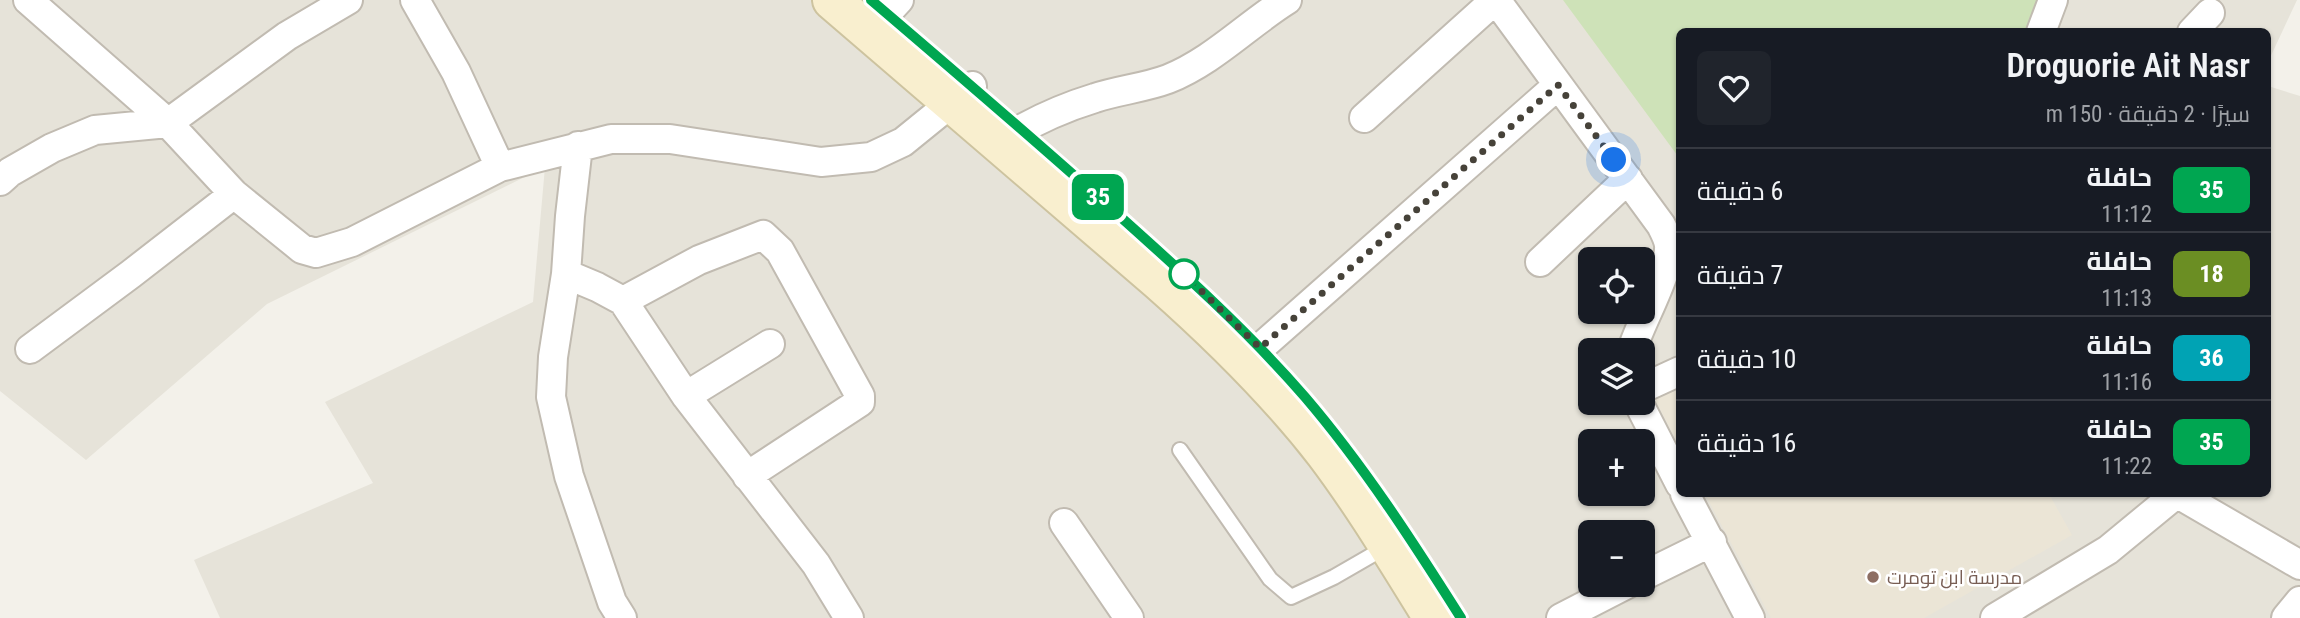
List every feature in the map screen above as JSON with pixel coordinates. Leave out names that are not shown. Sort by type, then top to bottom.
[{"type":"main road","points":[[832,0],[962,94],[1172,263],[1260,348],[1344,446],[1417,548],[1461,618]]},
{"type":"main road","points":[[886,4],[962,94]]},
{"type":"main road","points":[[1010,135],[1251,367],[1324,453],[1389,546],[1433,618]]},
{"type":"street","points":[[28,0],[168,122],[234,194],[302,249],[316,253],[352,242],[500,167],[578,146],[611,139],[670,139],[821,162],[871,157],[903,142],[962,94]]},
{"type":"street","points":[[0,181],[10,172],[52,148],[95,130],[168,122],[287,36],[348,0]]},
{"type":"street","points":[[415,0],[456,72],[500,167]]},
{"type":"street","points":[[1010,135],[1092,98],[1176,75],[1218,52],[1287,0]]},
{"type":"street","points":[[1364,118],[1495,0],[1661,225],[1669,244],[1664,273],[1635,338]]},
{"type":"street","points":[[2042,28],[2053,0]]},
{"type":"street","points":[[1260,348],[1558,85]]},
{"type":"street","points":[[578,146],[566,274],[553,357],[551,397],[569,476],[612,602],[622,618]]},
{"type":"street","points":[[1540,262],[1628,179]]},
{"type":"street","points":[[30,349],[234,194]]},
{"type":"street","points":[[623,301],[721,250],[763,235],[780,251],[860,396],[860,402],[747,476]]},
{"type":"street","points":[[566,274],[623,301],[686,396],[816,564],[849,618]]},
{"type":"street","points":[[686,396],[769,344]]},
{"type":"street","points":[[1655,382],[1676,372]]},
{"type":"street","points":[[1645,415],[1676,476]]},
{"type":"street","points":[[1687,497],[1751,618]]},
{"type":"street","points":[[1996,618],[2108,550],[2173,497]]},
{"type":"street","points":[[2182,497],[2300,565]]},
{"type":"street","points":[[1063,523],[1129,618]]},
{"type":"street","points":[[1655,570],[1712,542]]},
{"type":"street","points":[[1561,618],[1602,597]]},
{"type":"street","points":[[2286,618],[2300,601]]},
{"type":"lane","points":[[1180,450],[1270,579],[1291,597],[1334,577],[1389,546]]},
{"type":"shaded area","points":[[0,0],[2297,0],[2271,56],[2271,28],[1676,28],[1676,497],[2271,497],[2271,87],[2300,96],[2300,618],[220,618],[194,560],[373,483],[325,402],[533,302],[545,167],[267,304],[86,460],[0,391]]},
{"type":"shaded area","points":[[1676,379],[1676,439],[1655,400],[1655,390]]},
{"type":"shaded area","name":"مدرسة ابن تومرت","points":[[1707,497],[2051,497],[2072,535],[1924,618],[1771,618]]},
{"type":"green space","points":[[1563,0],[2043,0],[2030,28],[1676,28],[1676,154]]},
{"type":"bus line","name":"35","points":[[871,0],[1021,128],[1172,263],[1260,348],[1305,397],[1382,496],[1461,618]]},
{"type":"place","name":"مدرسة ابن تومرت","points":[[1873,577]]},
{"type":"route","points":[[1184,274],[1260,348],[1558,85],[1614,160]]}]
